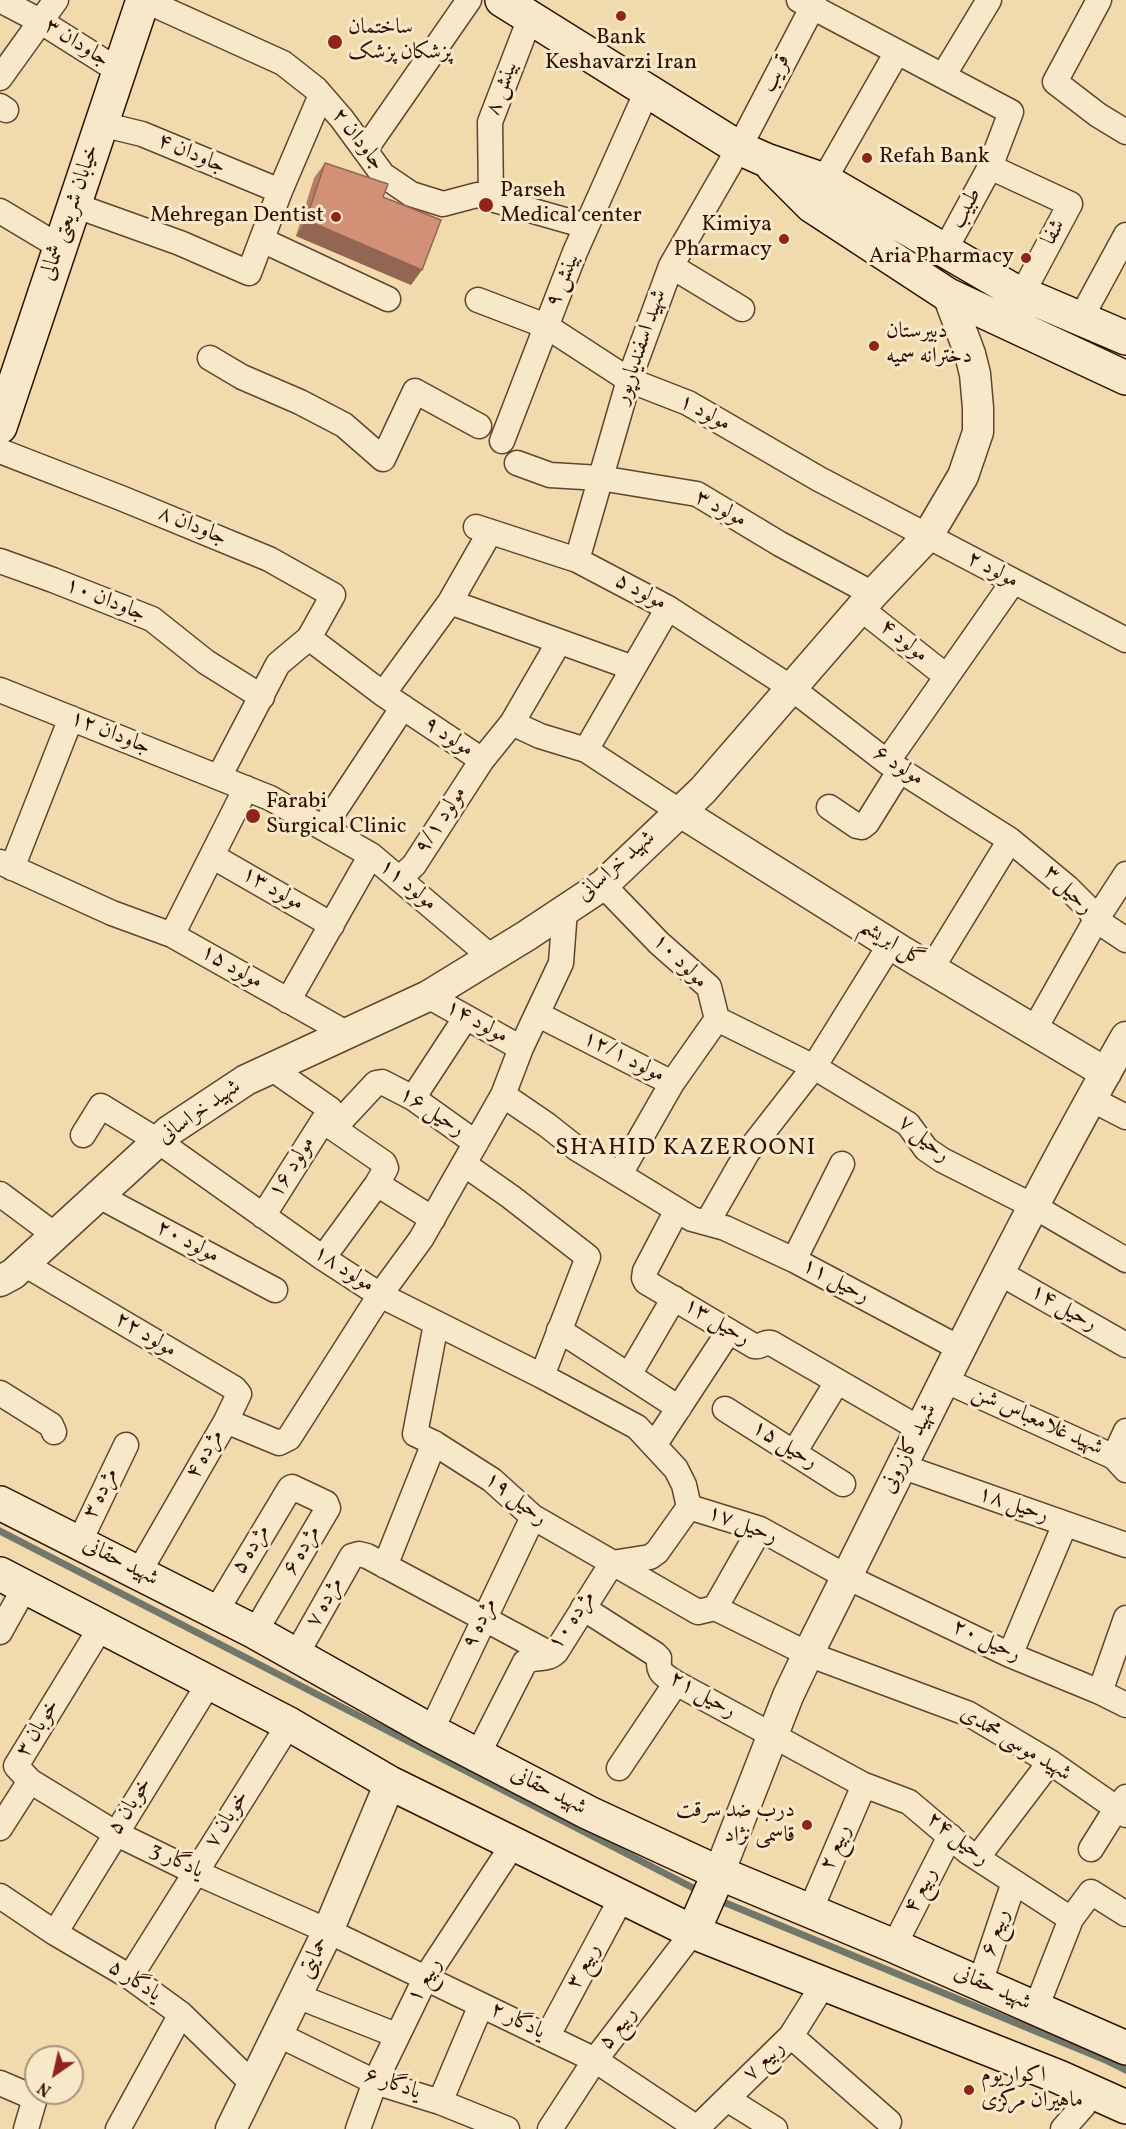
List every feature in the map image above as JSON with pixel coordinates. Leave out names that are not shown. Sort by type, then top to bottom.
[{"type":"main road","name":"خیابان شریعتی شمالی","points":[[0,427],[143,0]]},
{"type":"main road","points":[[502,0],[752,154],[812,206],[948,295],[1126,378]]},
{"type":"main road","points":[[752,154],[824,180],[1022,294],[1126,338]]},
{"type":"main road","name":"شهید حقانی","points":[[0,1503],[255,1632],[477,1756],[589,1813],[719,1873],[1122,2044]]},
{"type":"main road","points":[[13,1581],[289,1724],[390,1783],[693,1932],[1059,2077],[1102,2114]]},
{"type":"main road","points":[[693,1932],[719,1873]]},
{"type":"street","name":"جاودان ۳","points":[[0,0],[40,21],[119,71]]},
{"type":"street","points":[[0,78],[56,0]]},
{"type":"street","name":"جاودان ۲","points":[[143,0],[283,63],[321,95],[342,119],[383,175],[411,194],[443,204],[477,195],[586,226]]},
{"type":"street","points":[[365,150],[469,0]]},
{"type":"street","points":[[1099,0],[1055,82],[1098,115],[1126,132]]},
{"type":"street","points":[[809,2],[943,76],[979,3]]},
{"type":"street","name":"قریب","points":[[752,154],[809,2]]},
{"type":"street","name":"بینش ۸","points":[[491,199],[490,122],[530,18]]},
{"type":"street","points":[[824,180],[897,51]]},
{"type":"street","name":"طبیب","points":[[943,76],[1011,112],[990,167],[945,250]]},
{"type":"street","name":"بینش ۹","points":[[502,441],[586,226],[647,91]]},
{"type":"street","points":[[74,205],[180,243],[249,273],[280,191],[321,95]]},
{"type":"street","name":"جاودان ۴","points":[[101,124],[142,134],[280,191]]},
{"type":"street","name":"شهید اسفندیارپور","points":[[577,560],[629,380],[671,266],[752,154]]},
{"type":"street","name":"شفا","points":[[990,167],[1070,204],[1022,294]]},
{"type":"street","points":[[0,211],[60,247]]},
{"type":"street","points":[[1080,318],[1126,236]]},
{"type":"street","points":[[262,240],[388,299]]},
{"type":"street","points":[[671,266],[742,309]]},
{"type":"street","name":"شهید خراسانی","points":[[0,1281],[24,1264],[169,1131],[246,1080],[428,996],[565,910],[603,885],[703,790],[790,687],[927,537],[963,476],[978,432],[978,408],[975,374],[970,354],[948,295]]},
{"type":"street","name":"مولود ۱","points":[[478,300],[546,326],[629,380],[688,403],[819,479],[927,537]]},
{"type":"street","points":[[210,358],[242,377],[300,402],[344,425],[383,459],[415,391],[479,426]]},
{"type":"street","name":"جاودان ۸","points":[[0,451],[269,559],[333,595],[309,638]]},
{"type":"street","name":"مولود ۳","points":[[517,463],[550,475],[600,478],[697,494],[780,544],[867,601]]},
{"type":"street","name":"مولود ۵","points":[[450,602],[483,529],[577,560],[668,608],[790,687]]},
{"type":"street","name":"مولود ۲","points":[[927,537],[1126,640]]},
{"type":"street","name":"جاودان ۱۰","points":[[0,561],[152,619],[206,662],[261,697]]},
{"type":"street","points":[[828,807],[857,826],[867,823],[893,766],[946,676],[1013,582]]},
{"type":"street","name":"مولود ۴","points":[[867,601],[946,676]]},
{"type":"street","points":[[323,828],[450,602],[633,668]]},
{"type":"street","points":[[586,750],[668,608]]},
{"type":"street","points":[[219,777],[278,664],[309,638]]},
{"type":"street","name":"مولود ۹","points":[[309,638],[393,701],[482,760],[512,723],[559,642]]},
{"type":"street","name":"مولود ۶","points":[[790,687],[893,766],[1010,840]]},
{"type":"street","name":"جاودان ۱۲","points":[[0,690],[219,777]]},
{"type":"street","points":[[6,865],[71,718]]},
{"type":"street","points":[[512,723],[540,736],[586,750],[679,811]]},
{"type":"street","name":"مولود ۹/۱","points":[[399,879],[414,865],[482,760]]},
{"type":"street","name":"مولود ۱۱","points":[[219,777],[270,798],[371,855],[491,957]]},
{"type":"street","points":[[172,934],[246,788]]},
{"type":"street","name":"گل ابریشم","points":[[679,811],[932,969],[1106,1073]]},
{"type":"street","points":[[932,969],[1010,840]]},
{"type":"street","name":"رحیل ۳","points":[[1010,840],[1048,869],[1089,909],[1096,920],[1126,940]]},
{"type":"street","points":[[288,1000],[371,855]]},
{"type":"street","name":"مولود ۱۳","points":[[212,856],[332,925]]},
{"type":"street","name":"مولود ۱۵","points":[[6,865],[112,913],[172,934],[345,1034]]},
{"type":"street","points":[[1034,1030],[1096,920],[1126,874]]},
{"type":"street","name":"مولود ۱۰","points":[[603,885],[659,943],[709,987],[717,1019],[814,1067]]},
{"type":"street","points":[[521,1048],[561,963],[565,910]]},
{"type":"street","points":[[503,1095],[548,1125],[576,1148],[693,1220],[707,1223],[747,1153],[814,1067],[891,943]]},
{"type":"street","name":"مولود ۱۴","points":[[428,996],[521,1048],[503,1095],[433,1219]]},
{"type":"street","name":"مولود ۱۲/۱","points":[[537,1014],[672,1083],[717,1019]]},
{"type":"street","points":[[413,1098],[466,1017]]},
{"type":"street","name":"شهید کازرونی","points":[[719,1873],[808,1654],[944,1380],[1091,1099],[1126,1037]]},
{"type":"street","name":"رحیل ۷","points":[[814,1067],[908,1124],[933,1155],[1035,1207],[1126,1260]]},
{"type":"street","name":"مولود ۱۶","points":[[263,1216],[328,1125],[330,1112],[330,1109],[271,1068]]},
{"type":"street","name":"رحیل ۱۶","points":[[328,1125],[378,1082],[382,1082],[413,1098],[476,1143]]},
{"type":"street","points":[[620,1174],[672,1083]]},
{"type":"street","points":[[1091,1099],[1126,1117]]},
{"type":"street","name":"مولود ۱۸","points":[[83,1135],[101,1107],[158,1141],[323,1258],[380,1294],[542,1376]]},
{"type":"street","name":"مولود ۱۶","points":[[328,1125],[386,1165],[377,1184]]},
{"type":"street","points":[[464,1164],[511,1197],[588,1257],[542,1376]]},
{"type":"street","points":[[794,1260],[842,1164]]},
{"type":"street","points":[[323,1258],[377,1184],[433,1219]]},
{"type":"street","points":[[0,1194],[55,1235]]},
{"type":"street","name":"مولود ۲۰","points":[[99,1196],[275,1290]]},
{"type":"street","name":"رحیل ۱۳","points":[[677,1210],[645,1271],[646,1282],[754,1346],[771,1344],[920,1429]]},
{"type":"street","name":"مژده ۴","points":[[139,1572],[226,1421],[279,1443],[290,1438],[380,1294],[433,1219]]},
{"type":"street","name":"رحیل ۱۱","points":[[707,1223],[725,1228],[794,1260],[961,1349]]},
{"type":"street","name":"مولود ۲۲","points":[[24,1264],[234,1389],[239,1394],[226,1421]]},
{"type":"street","name":"رحیل ۱۴","points":[[1000,1273],[1126,1346]]},
{"type":"street","points":[[629,1376],[674,1298]]},
{"type":"street","name":"رحیل ۱۹","points":[[436,1324],[415,1434],[434,1443],[492,1480],[532,1517],[699,1612],[715,1608],[808,1654]]},
{"type":"street","points":[[559,1330],[680,1408]]},
{"type":"street","points":[[655,1444],[729,1331]]},
{"type":"street","name":"رحیل ۱۷","points":[[542,1376],[637,1427],[676,1469],[689,1506],[760,1529],[847,1576]]},
{"type":"street","name":"شهید غلامعباس شن","points":[[944,1380],[1120,1464]]},
{"type":"street","points":[[795,1451],[837,1382]]},
{"type":"street","points":[[0,1394],[51,1425],[54,1432]]},
{"type":"street","name":"رحیل ۱۵","points":[[725,1409],[795,1451],[843,1484]]},
{"type":"street","points":[[1120,1464],[1126,1431]]},
{"type":"street","points":[[434,1443],[385,1566],[552,1655]]},
{"type":"street","name":"مژده ۳","points":[[79,1542],[126,1445]]},
{"type":"street","name":"رحیل ۱۸","points":[[901,1466],[1126,1545]]},
{"type":"street","name":"مژده ۵","points":[[215,1613],[290,1488]]},
{"type":"street","name":"مژده ۶","points":[[255,1632],[327,1508],[326,1503],[290,1488]]},
{"type":"street","points":[[612,1563],[650,1557],[657,1552],[689,1506]]},
{"type":"street","name":"مژده ۹","points":[[431,1731],[532,1517]]},
{"type":"street","points":[[1010,1655],[1065,1524]]},
{"type":"street","points":[[715,1608],[760,1529]]},
{"type":"street","name":"مژده ۷","points":[[296,1655],[352,1556],[359,1554],[385,1566]]},
{"type":"street","name":"مژده ۱۰","points":[[477,1756],[525,1662],[548,1658],[552,1655],[612,1563]]},
{"type":"street","name":"رحیل ۲۰","points":[[847,1576],[1010,1655],[1126,1705]]},
{"type":"street","points":[[0,1632],[13,1581]]},
{"type":"street","name":"رحیل ۲۱","points":[[583,1608],[655,1653],[659,1658],[660,1672],[676,1683],[773,1736]]},
{"type":"street","points":[[1100,1692],[1126,1618]]},
{"type":"street","name":"خوبان ۳","points":[[0,1828],[30,1781],[16,1766],[101,1628]]},
{"type":"street","name":"شهید موسی محمدی","points":[[808,1654],[969,1714],[1123,1807]]},
{"type":"street","name":"خوبان ۵","points":[[55,1933],[209,1683]]},
{"type":"street","points":[[619,1768],[676,1683]]},
{"type":"street","name":"خوبان ۷","points":[[130,1977],[289,1724]]},
{"type":"street","name":"رحیل ۲۴","points":[[773,1736],[864,1785],[909,1802],[977,1858],[1071,1918]]},
{"type":"street","points":[[977,1858],[1050,1762]]},
{"type":"street","name":"یادگار 3","points":[[30,1781],[115,1833],[195,1872],[328,1931]]},
{"type":"street","name":"حمایتی","points":[[231,2129],[328,1931],[390,1783]]},
{"type":"street","name":"ربیع ۲","points":[[810,1911],[864,1785]]},
{"type":"street","points":[[1091,1849],[1123,1807]]},
{"type":"street","name":"ربیع ۴","points":[[894,1946],[950,1836]]},
{"type":"street","name":"ربیع ۱","points":[[358,2129],[375,2082],[396,2035],[426,1977],[514,1843]]},
{"type":"street","name":"ربیع ۶","points":[[980,1983],[1014,1882]]},
{"type":"street","points":[[1036,2008],[1071,1918],[1091,1892],[1126,1914]]},
{"type":"street","name":"یادگار ۵","points":[[0,1896],[55,1933],[130,1977],[182,2014],[254,2085]]},
{"type":"street","name":"ربیع ۳","points":[[547,2037],[622,1897]]},
{"type":"street","name":"یادگار ۲","points":[[328,1931],[595,2060],[698,2128]]},
{"type":"street","name":"ربیع ۵","points":[[550,2129],[595,2060],[693,1932]]},
{"type":"street","name":"ربیع ۷","points":[[698,2128],[791,2036],[824,1985]]},
{"type":"street","points":[[297,1996],[396,2035]]},
{"type":"street","points":[[440,2102],[481,2005]]},
{"type":"street","points":[[118,2129],[182,2014]]},
{"type":"street","name":"یادگار ۶","points":[[279,2034],[375,2082],[440,2102],[507,2129]]},
{"type":"street","points":[[791,2036],[889,2122]]},
{"type":"street","points":[[0,2084],[35,2098],[26,2129]]},
{"type":"street","points":[[727,2098],[775,2129]]},
{"type":"building","points":[[325,163],[388,184],[383,197],[441,220],[422,270],[306,220]]},
{"type":"waterway","points":[[0,1531],[701,1892]]},
{"type":"waterway","points":[[716,1899],[1126,2070]]},
{"type":"place","name":"Bank Keshavarzi Iran","points":[[621,16]]},
{"type":"place","name":"ساختمان پزشکان پزشک","points":[[335,42]]},
{"type":"place","name":"Refah Bank","points":[[867,158]]},
{"type":"place","name":"Parseh Medical center","points":[[486,205]]},
{"type":"place","name":"Mehregan Dentist","points":[[336,217]]},
{"type":"place","name":"Kimiya Pharmacy","points":[[784,239]]},
{"type":"place","name":"Aria Pharmacy","points":[[1026,258]]},
{"type":"place","name":"دبیرستان دخترانه سمیه","points":[[874,346]]},
{"type":"place","name":"Farabi Surgical Clinic","points":[[253,816]]},
{"type":"place","name":"درب ضد سرقت قاسمی نژاد","points":[[807,1825]]},
{"type":"place","name":"اکواریوم ماهیران مرکزی","points":[[969,2090]]},
{"type":"district","name":"SHAHID KAZEROONI","points":[[686,1150]]}]
